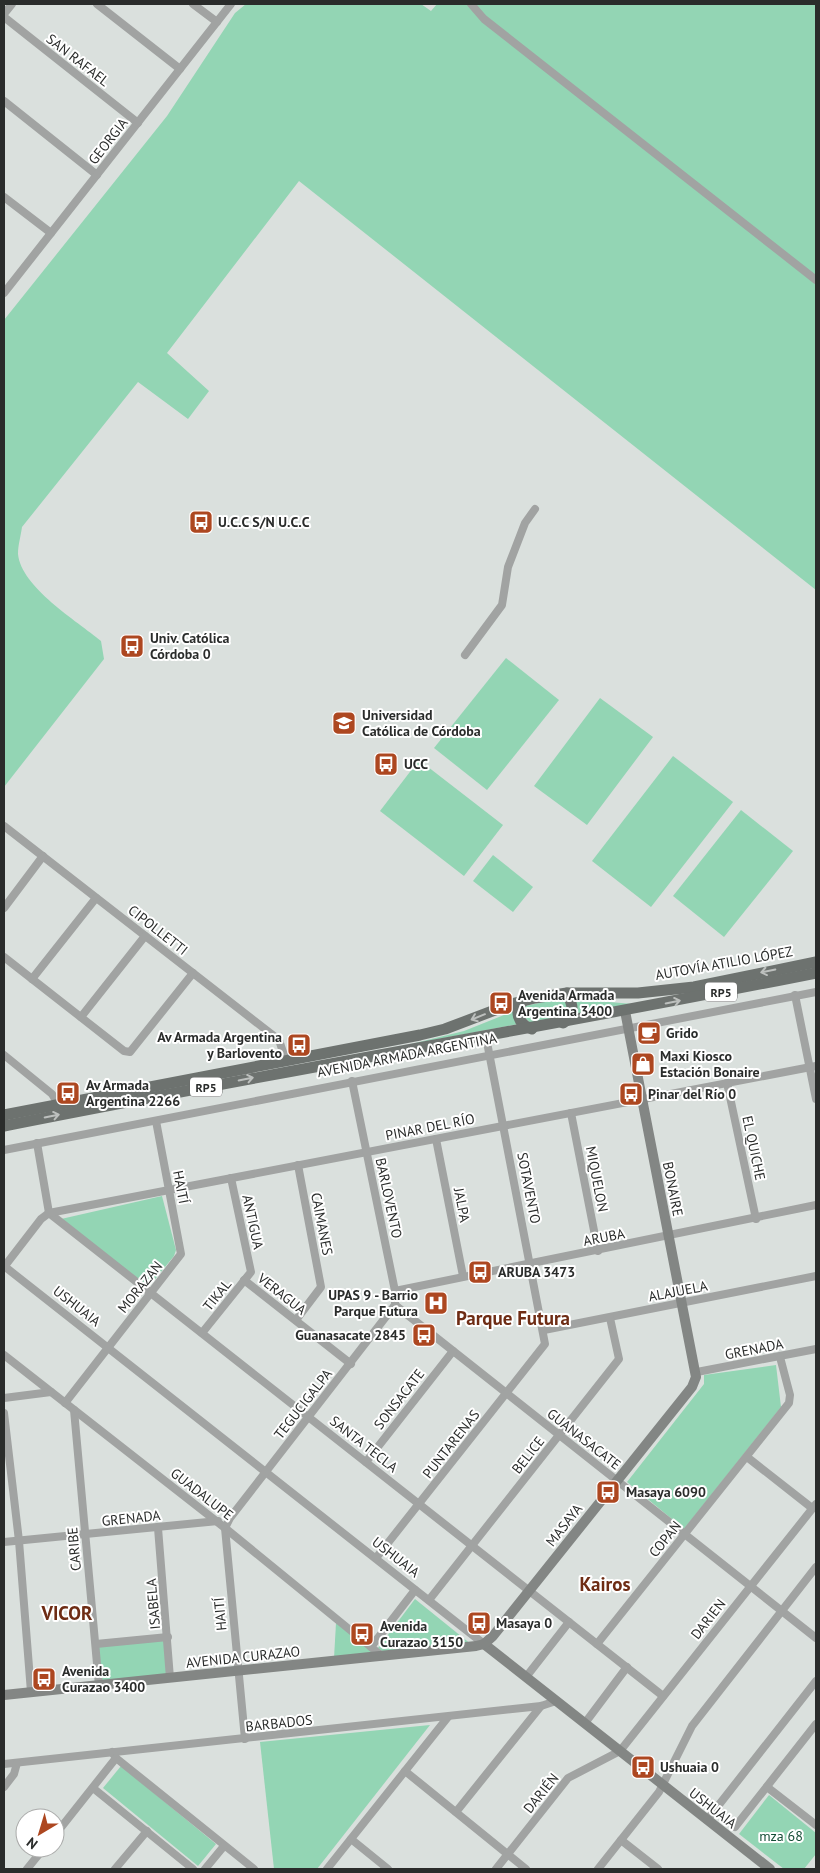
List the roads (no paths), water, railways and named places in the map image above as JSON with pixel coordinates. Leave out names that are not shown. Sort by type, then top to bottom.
[{"type":"main road","name":"AUTOVÍA ATILIO LÓPEZ","points":[[638,994],[694,987],[816,962]]},
{"type":"main road","name":"AUTOVÍA ATILIO LÓPEZ","points":[[625,1011],[816,973]]},
{"type":"main road","name":"AVENIDA ARMADA ARGENTINA","points":[[4,1114],[445,1029],[524,1000],[567,993],[638,994]]},
{"type":"main road","points":[[563,1023],[571,1017],[573,1010],[567,993]]},
{"type":"main road","points":[[524,1000],[519,1006],[518,1015],[521,1023],[532,1029]]},
{"type":"main road","name":"AVENIDA ARMADA ARGENTINA","points":[[4,1126],[304,1068],[625,1011]]},
{"type":"street","points":[[4,15],[12,4]]},
{"type":"street","points":[[97,4],[180,69]]},
{"type":"street","points":[[193,4],[217,22]]},
{"type":"street","name":"GEORGIA","points":[[4,292],[231,4]]},
{"type":"street","points":[[471,4],[484,19],[816,280]]},
{"type":"street","name":"SAN RAFAEL","points":[[4,15],[138,123]]},
{"type":"street","points":[[4,101],[97,175]]},
{"type":"street","points":[[4,197],[50,234]]},
{"type":"street","points":[[464,656],[502,605],[508,567],[525,523],[535,509]]},
{"type":"street","name":"CIPOLLETTI","points":[[4,826],[279,1040],[286,1061]]},
{"type":"street","points":[[4,908],[43,856]]},
{"type":"street","points":[[32,979],[96,898]]},
{"type":"street","points":[[80,1017],[145,936]]},
{"type":"street","points":[[4,957],[124,1051],[130,1052],[135,1049],[193,973]]},
{"type":"street","name":"AVENIDA ARMADA ARGENTINA","points":[[4,1150],[816,992]]},
{"type":"street","points":[[795,996],[813,1067],[816,1099]]},
{"type":"street","name":"BONAIRE","points":[[625,1011],[697,1372]]},
{"type":"street","name":"SOTAVENTO","points":[[486,1037],[544,1330],[545,1344]]},
{"type":"street","points":[[4,1055],[52,1094],[58,1104]]},
{"type":"street","name":"PINAR DEL RÍO","points":[[49,1213],[813,1067]]},
{"type":"street","name":"BARLOVENTO","points":[[352,1082],[395,1291]]},
{"type":"street","name":"EL QUICHE","points":[[727,1083],[756,1219]]},
{"type":"street","name":"MIQUELON","points":[[572,1113],[598,1251]]},
{"type":"street","name":"HAITÍ","points":[[156,1121],[181,1251],[179,1258]]},
{"type":"street","name":"JALPA","points":[[436,1139],[463,1276]]},
{"type":"street","points":[[4,1266],[49,1213],[37,1143]]},
{"type":"street","name":"CAIMANES","points":[[296,1320],[321,1287],[298,1165]]},
{"type":"street","name":"ANTIGUA","points":[[231,1178],[251,1272]]},
{"type":"street","name":"ARUBA","points":[[395,1291],[463,1276],[669,1237],[816,1205]]},
{"type":"street","name":"SANTA TECLA","points":[[49,1213],[663,1696]]},
{"type":"street","name":"MORAZAN","points":[[65,1403],[179,1258]]},
{"type":"street","name":"USHUAIA","points":[[4,1266],[770,1869]]},
{"type":"street","name":"TIKAL","points":[[202,1333],[251,1272]]},
{"type":"street","name":"ALAJUELA","points":[[544,1330],[816,1276]]},
{"type":"street","name":"VERAGUA","points":[[244,1280],[351,1364]]},
{"type":"street","points":[[395,1291],[395,1305]]},
{"type":"street","name":"GUANASACATE","points":[[395,1305],[816,1638]]},
{"type":"street","name":"TEGUCIGALPA","points":[[230,1518],[395,1305]]},
{"type":"street","name":"BELICE","points":[[429,1600],[620,1360],[610,1318]]},
{"type":"street","name":"PUNTARENAS","points":[[376,1558],[545,1344]]},
{"type":"street","name":"GRENADA","points":[[697,1372],[816,1349]]},
{"type":"street","name":"SONSACATE","points":[[366,1462],[453,1351]]},
{"type":"street","name":"GUADALUPE","points":[[4,1355],[225,1528],[382,1656]]},
{"type":"street","name":"COPAN","points":[[597,1644],[789,1403],[790,1395],[780,1357]]},
{"type":"street","name":"MASAYA","points":[[484,1644],[493,1636],[530,1591],[692,1387],[697,1372]]},
{"type":"street","points":[[4,1398],[51,1392]]},
{"type":"street","name":"CARIBE","points":[[74,1410],[99,1686]]},
{"type":"street","points":[[4,1413],[19,1541],[31,1692]]},
{"type":"street","points":[[747,1457],[814,1506]]},
{"type":"street","name":"DARIEN","points":[[620,1751],[814,1506]]},
{"type":"street","points":[[225,1528],[230,1518]]},
{"type":"street","name":"GRENADA","points":[[4,1542],[217,1522],[230,1518]]},
{"type":"street","name":"ISABELA","points":[[158,1528],[170,1678]]},
{"type":"street","name":"HAITÍ","points":[[225,1528],[237,1672],[245,1739]]},
{"type":"street","points":[[598,1869],[663,1786],[692,1726],[816,1567]]},
{"type":"street","points":[[371,1647],[415,1590]]},
{"type":"street","points":[[526,1677],[569,1622]]},
{"type":"street","points":[[96,1644],[168,1637]]},
{"type":"street","name":"AVENIDA CURAZAO","points":[[4,1695],[237,1672],[484,1644]]},
{"type":"street","points":[[585,1723],[627,1668]]},
{"type":"street","points":[[707,1820],[816,1681]]},
{"type":"street","name":"BARBADOS","points":[[4,1764],[114,1755],[448,1717],[541,1706],[556,1701]]},
{"type":"street","points":[[456,1812],[541,1706]]},
{"type":"street","points":[[327,1869],[448,1717]]},
{"type":"street","points":[[736,1827],[816,1724]]},
{"type":"street","name":"DARIÉN","points":[[496,1869],[568,1778],[620,1751]]},
{"type":"street","points":[[65,1823],[93,1788],[114,1755],[254,1869]]},
{"type":"street","points":[[4,1787],[14,1774],[17,1763]]},
{"type":"street","points":[[406,1770],[526,1869]]},
{"type":"street","points":[[767,1786],[815,1823]]},
{"type":"street","points":[[93,1788],[193,1869]]},
{"type":"street","points":[[115,1869],[146,1831]]},
{"type":"street","points":[[351,1839],[388,1869]]},
{"type":"street","points":[[621,1840],[658,1869]]},
{"type":"street","points":[[205,1869],[224,1846]]},
{"type":"street","points":[[27,1869],[36,1858]]},
{"type":"place","name":"U.C.C S/N U.C.C","points":[[201,522]]},
{"type":"place","name":"Univ. Católica Córdoba 0","points":[[132,646]]},
{"type":"place","name":"Universidad Católica de Córdoba","points":[[344,723]]},
{"type":"place","name":"UCC","points":[[386,764]]},
{"type":"place","name":"Avenida Armada Argentina 3400","points":[[501,1003]]},
{"type":"place","name":"Grido","points":[[649,1033]]},
{"type":"place","name":"Av Armada Argentina y Barlovento","points":[[299,1045]]},
{"type":"place","name":"Maxi Kiosco Estación Bonaire","points":[[643,1064]]},
{"type":"place","name":"Av Armada Argentina 2266","points":[[68,1093]]},
{"type":"place","name":"Pinar del Río 0","points":[[631,1094]]},
{"type":"place","name":"ARUBA 3473","points":[[480,1272]]},
{"type":"place","name":"UPAS 9 - Barrio Parque Futura","points":[[436,1303]]},
{"type":"place","name":"Guanasacate 2845","points":[[424,1335]]},
{"type":"place","name":"Masaya 6090","points":[[608,1492]]},
{"type":"place","name":"Masaya 0","points":[[479,1623]]},
{"type":"place","name":"Avenida Curazao 3150","points":[[362,1634]]},
{"type":"place","name":"Avenida Curazao 3400","points":[[44,1679]]},
{"type":"place","name":"Ushuaia 0","points":[[643,1767]]},
{"type":"district","name":"Parque Futura","points":[[513,1318]]},
{"type":"district","name":"Kairos","points":[[605,1584]]},
{"type":"district","name":"VICOR","points":[[67,1613]]},
{"type":"park label","name":"mza 68","points":[[781,1836]]}]
